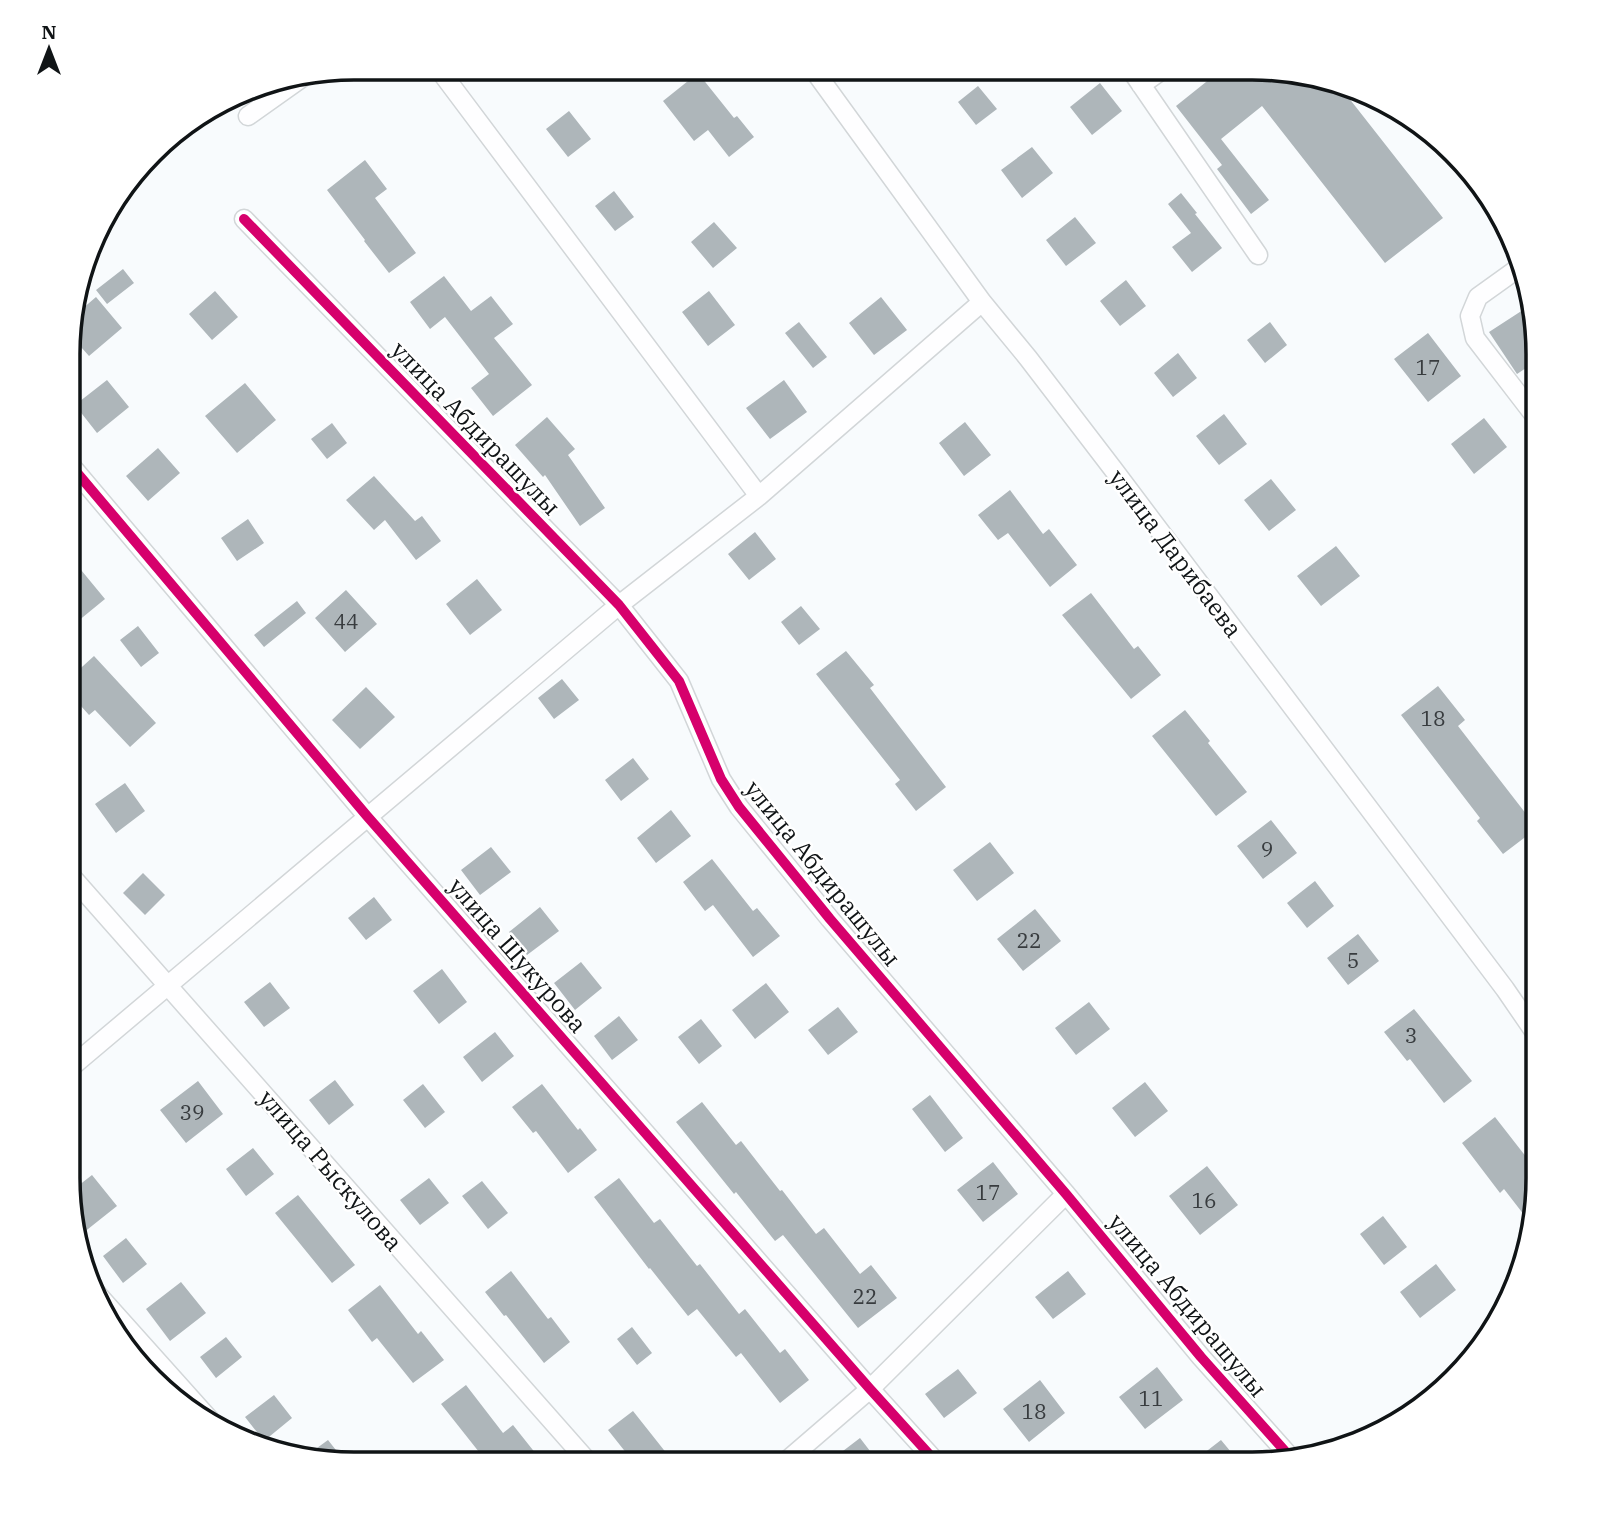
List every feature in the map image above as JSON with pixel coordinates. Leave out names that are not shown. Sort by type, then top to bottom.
[{"type":"street","points":[[447,80],[759,496]]},
{"type":"street","name":"улица Дарибаева","points":[[821,80],[982,302],[1122,480],[1526,1020]]},
{"type":"street","points":[[1138,80],[1258,255]]},
{"type":"street","points":[[1141,85],[1148,80]]},
{"type":"street","points":[[248,116],[285,90]]},
{"type":"street","name":"улица Абдирашулы","points":[[244,219],[619,605],[679,681],[721,779],[739,807],[830,919],[1066,1194],[1201,1357],[1285,1450]]},
{"type":"street","points":[[1513,272],[1478,297],[1470,316],[1475,338],[1526,405]]},
{"type":"street","points":[[80,1059],[619,605],[759,496],[982,302]]},
{"type":"street","name":"улица Шукурова","points":[[80,476],[367,816],[927,1452]]},
{"type":"street","name":"улица Рыскулова","points":[[80,886],[579,1452]]},
{"type":"street","points":[[797,1452],[870,1389],[1066,1194]]},
{"type":"street","points":[[119,1319],[189,1397]]},
{"type":"building","points":[[689,80],[704,80],[734,118],[737,116],[754,137],[729,157],[708,130],[694,141],[663,101]]},
{"type":"building","points":[[1208,80],[1288,83],[1349,98],[1443,218],[1385,263],[1262,106],[1221,139],[1269,200],[1251,214],[1217,169],[1222,165],[1176,106]]},
{"type":"building","points":[[1100,83],[1122,111],[1092,135],[1070,107]]},
{"type":"building","points":[[978,86],[997,109],[976,125],[958,102]]},
{"type":"building","points":[[569,111],[591,139],[568,157],[546,129]]},
{"type":"building","points":[[1032,147],[1053,173],[1022,198],[1001,170]]},
{"type":"building","points":[[365,160],[387,189],[375,198],[416,253],[389,273],[327,190]]},
{"type":"building","points":[[614,191],[634,217],[615,231],[595,206]]},
{"type":"building","points":[[1181,193],[1222,248],[1192,272],[1172,247],[1191,233],[1168,204]]},
{"type":"building","points":[[1075,217],[1096,243],[1066,266],[1046,240]]},
{"type":"building","points":[[714,222],[737,248],[713,268],[691,242]]},
{"type":"building","points":[[123,269],[134,283],[107,304],[96,290]]},
{"type":"building","points":[[444,276],[471,311],[491,296],[513,324],[494,338],[532,385],[493,416],[471,388],[489,374],[445,317],[430,329],[410,302]]},
{"type":"building","points":[[1126,280],[1146,306],[1120,326],[1100,301]]},
{"type":"building","points":[[215,291],[238,317],[212,340],[189,314]]},
{"type":"building","points":[[709,291],[735,325],[708,346],[682,312]]},
{"type":"building","points":[[96,297],[122,328],[89,356],[80,346],[85,306]]},
{"type":"building","points":[[881,297],[907,330],[874,355],[849,323]]},
{"type":"building","points":[[1523,310],[1526,368],[1517,374],[1489,332]]},
{"type":"building","points":[[799,322],[827,357],[813,368],[785,333]]},
{"type":"building","points":[[1270,322],[1287,345],[1265,363],[1247,340]]},
{"type":"building","points":[[1428,333],[1461,376],[1428,402],[1394,359]]},
{"type":"building","points":[[1178,353],[1197,378],[1173,397],[1154,373]]},
{"type":"building","points":[[107,380],[129,407],[97,433],[80,411],[80,401]]},
{"type":"building","points":[[784,380],[807,412],[770,439],[746,408]]},
{"type":"building","points":[[245,383],[276,420],[237,453],[205,416]]},
{"type":"building","points":[[1224,414],[1247,444],[1219,465],[1196,436]]},
{"type":"building","points":[[547,417],[575,449],[568,455],[605,508],[580,526],[545,475],[543,477],[515,445]]},
{"type":"building","points":[[1484,418],[1507,447],[1474,474],[1451,444]]},
{"type":"building","points":[[965,422],[991,455],[964,476],[939,443]]},
{"type":"building","points":[[332,423],[347,443],[327,459],[311,439]]},
{"type":"building","points":[[158,448],[180,473],[148,501],[126,476]]},
{"type":"building","points":[[374,476],[415,521],[422,516],[441,541],[416,560],[385,520],[374,530],[346,500]]},
{"type":"building","points":[[1271,479],[1296,510],[1269,531],[1244,500]]},
{"type":"building","points":[[1010,490],[1043,534],[1049,529],[1077,565],[1050,587],[1008,533],[998,540],[978,515]]},
{"type":"building","points":[[248,519],[264,543],[237,561],[221,538]]},
{"type":"building","points":[[755,532],[776,559],[749,580],[728,554]]},
{"type":"building","points":[[1336,546],[1360,576],[1321,606],[1297,576]]},
{"type":"building","points":[[80,569],[105,599],[80,619]]},
{"type":"building","points":[[477,579],[502,610],[470,635],[446,604]]},
{"type":"building","points":[[346,590],[377,624],[345,652],[315,618]]},
{"type":"building","points":[[1091,593],[1134,649],[1138,646],[1161,675],[1131,699],[1062,615]]},
{"type":"building","points":[[297,601],[306,613],[264,647],[254,635]]},
{"type":"building","points":[[801,606],[820,629],[799,645],[781,622]]},
{"type":"building","points":[[138,626],[159,653],[141,667],[120,640]]},
{"type":"building","points":[[846,651],[874,685],[870,688],[946,787],[916,811],[895,784],[900,780],[816,674]]},
{"type":"building","points":[[94,656],[156,723],[130,747],[95,710],[89,715],[80,705],[80,669]]},
{"type":"building","points":[[562,679],[579,700],[554,719],[538,698]]},
{"type":"building","points":[[1438,686],[1465,720],[1458,726],[1526,814],[1526,836],[1503,854],[1477,821],[1480,818],[1401,715]]},
{"type":"building","points":[[366,687],[395,717],[360,749],[332,720]]},
{"type":"building","points":[[1185,710],[1247,792],[1216,816],[1152,736]]},
{"type":"building","points":[[633,758],[649,779],[621,801],[605,780]]},
{"type":"building","points":[[125,783],[145,811],[116,833],[95,804]]},
{"type":"building","points":[[671,810],[691,836],[656,863],[637,838]]},
{"type":"building","points":[[1271,820],[1297,853],[1263,879],[1237,846]]},
{"type":"building","points":[[990,842],[1014,873],[977,901],[953,870]]},
{"type":"building","points":[[491,847],[511,872],[480,895],[461,870]]},
{"type":"building","points":[[712,859],[753,911],[757,908],[780,936],[753,957],[713,905],[705,911],[683,882]]},
{"type":"building","points":[[143,873],[165,895],[145,915],[123,893]]},
{"type":"building","points":[[1315,881],[1334,906],[1307,928],[1287,903]]},
{"type":"building","points":[[374,897],[392,920],[366,940],[348,918]]},
{"type":"building","points":[[540,907],[559,931],[527,955],[509,932]]},
{"type":"building","points":[[1035,909],[1061,941],[1023,971],[997,939]]},
{"type":"building","points":[[1358,934],[1379,961],[1348,985],[1327,958]]},
{"type":"building","points":[[581,962],[602,988],[575,1010],[554,983]]},
{"type":"building","points":[[442,969],[467,1002],[439,1024],[413,991]]},
{"type":"building","points":[[270,982],[290,1008],[264,1027],[244,1002]]},
{"type":"building","points":[[766,983],[789,1012],[755,1039],[732,1010]]},
{"type":"building","points":[[1089,1002],[1110,1029],[1076,1055],[1055,1028]]},
{"type":"building","points":[[838,1007],[858,1032],[828,1055],[808,1030]]},
{"type":"building","points":[[1414,1009],[1472,1081],[1444,1103],[1410,1059],[1407,1061],[1384,1032]]},
{"type":"building","points":[[619,1016],[638,1040],[612,1060],[594,1036]]},
{"type":"building","points":[[701,1019],[722,1046],[699,1064],[678,1037]]},
{"type":"building","points":[[495,1032],[514,1056],[482,1082],[463,1057]]},
{"type":"building","points":[[335,1080],[354,1105],[329,1125],[309,1100]]},
{"type":"building","points":[[198,1081],[223,1114],[186,1143],[160,1110]]},
{"type":"building","points":[[1145,1082],[1168,1111],[1135,1137],[1112,1108]]},
{"type":"building","points":[[423,1084],[445,1112],[425,1128],[403,1100]]},
{"type":"building","points":[[542,1084],[597,1150],[568,1173],[536,1131],[533,1133],[512,1107]]},
{"type":"building","points":[[930,1095],[963,1138],[945,1152],[912,1109]]},
{"type":"building","points":[[702,1102],[736,1145],[741,1141],[816,1234],[824,1228],[860,1274],[871,1265],[897,1298],[858,1328],[783,1235],[775,1241],[676,1122]]},
{"type":"building","points":[[1495,1117],[1526,1157],[1524,1215],[1504,1189],[1500,1193],[1462,1143]]},
{"type":"building","points":[[253,1148],[274,1174],[246,1196],[226,1169]]},
{"type":"building","points":[[993,1162],[1018,1194],[983,1222],[957,1190]]},
{"type":"building","points":[[1207,1166],[1238,1205],[1200,1235],[1169,1196]]},
{"type":"building","points":[[92,1175],[117,1206],[86,1231],[83,1214],[80,1184]]},
{"type":"building","points":[[429,1178],[449,1203],[420,1225],[400,1200]]},
{"type":"building","points":[[619,1178],[654,1223],[660,1219],[697,1266],[700,1264],[739,1314],[745,1309],[780,1353],[785,1349],[809,1380],[780,1403],[741,1353],[736,1357],[697,1309],[688,1316],[594,1197]]},
{"type":"building","points":[[482,1181],[508,1213],[488,1229],[462,1196]]},
{"type":"building","points":[[298,1195],[355,1265],[332,1283],[275,1213]]},
{"type":"building","points":[[1383,1216],[1407,1247],[1384,1265],[1360,1234]]},
{"type":"building","points":[[126,1238],[147,1264],[123,1283],[103,1256]]},
{"type":"building","points":[[1436,1264],[1456,1290],[1420,1318],[1400,1292]]},
{"type":"building","points":[[511,1271],[548,1319],[551,1317],[570,1342],[544,1363],[485,1292]]},
{"type":"building","points":[[1068,1271],[1086,1294],[1053,1319],[1035,1297]]},
{"type":"building","points":[[181,1282],[206,1313],[170,1341],[146,1309]]},
{"type":"building","points":[[380,1285],[418,1334],[421,1331],[444,1360],[413,1383],[377,1338],[372,1342],[348,1310]]},
{"type":"building","points":[[632,1327],[652,1353],[637,1365],[617,1339]]},
{"type":"building","points":[[226,1337],[242,1357],[216,1378],[200,1357]]},
{"type":"building","points":[[1157,1367],[1183,1400],[1145,1429],[1119,1397]]},
{"type":"building","points":[[958,1369],[977,1393],[944,1418],[925,1394]]},
{"type":"building","points":[[1040,1380],[1065,1413],[1029,1442],[1003,1409]]},
{"type":"building","points":[[466,1385],[503,1433],[513,1425],[534,1452],[479,1452],[441,1404]]},
{"type":"building","points":[[274,1395],[292,1418],[267,1438],[260,1435],[245,1417]]},
{"type":"building","points":[[633,1411],[665,1452],[625,1452],[608,1430]]},
{"type":"building","points":[[860,1438],[871,1452],[842,1452]]},
{"type":"building","points":[[328,1440],[338,1452],[319,1450],[315,1449]]},
{"type":"building","points":[[1221,1440],[1231,1452],[1206,1452]]},
{"type":"cycle path","points":[[244,219],[619,605],[679,681],[721,779],[739,807],[830,919],[1066,1194],[1201,1357],[1284,1450]]},
{"type":"cycle path","points":[[80,476],[367,816],[927,1452]]}]
